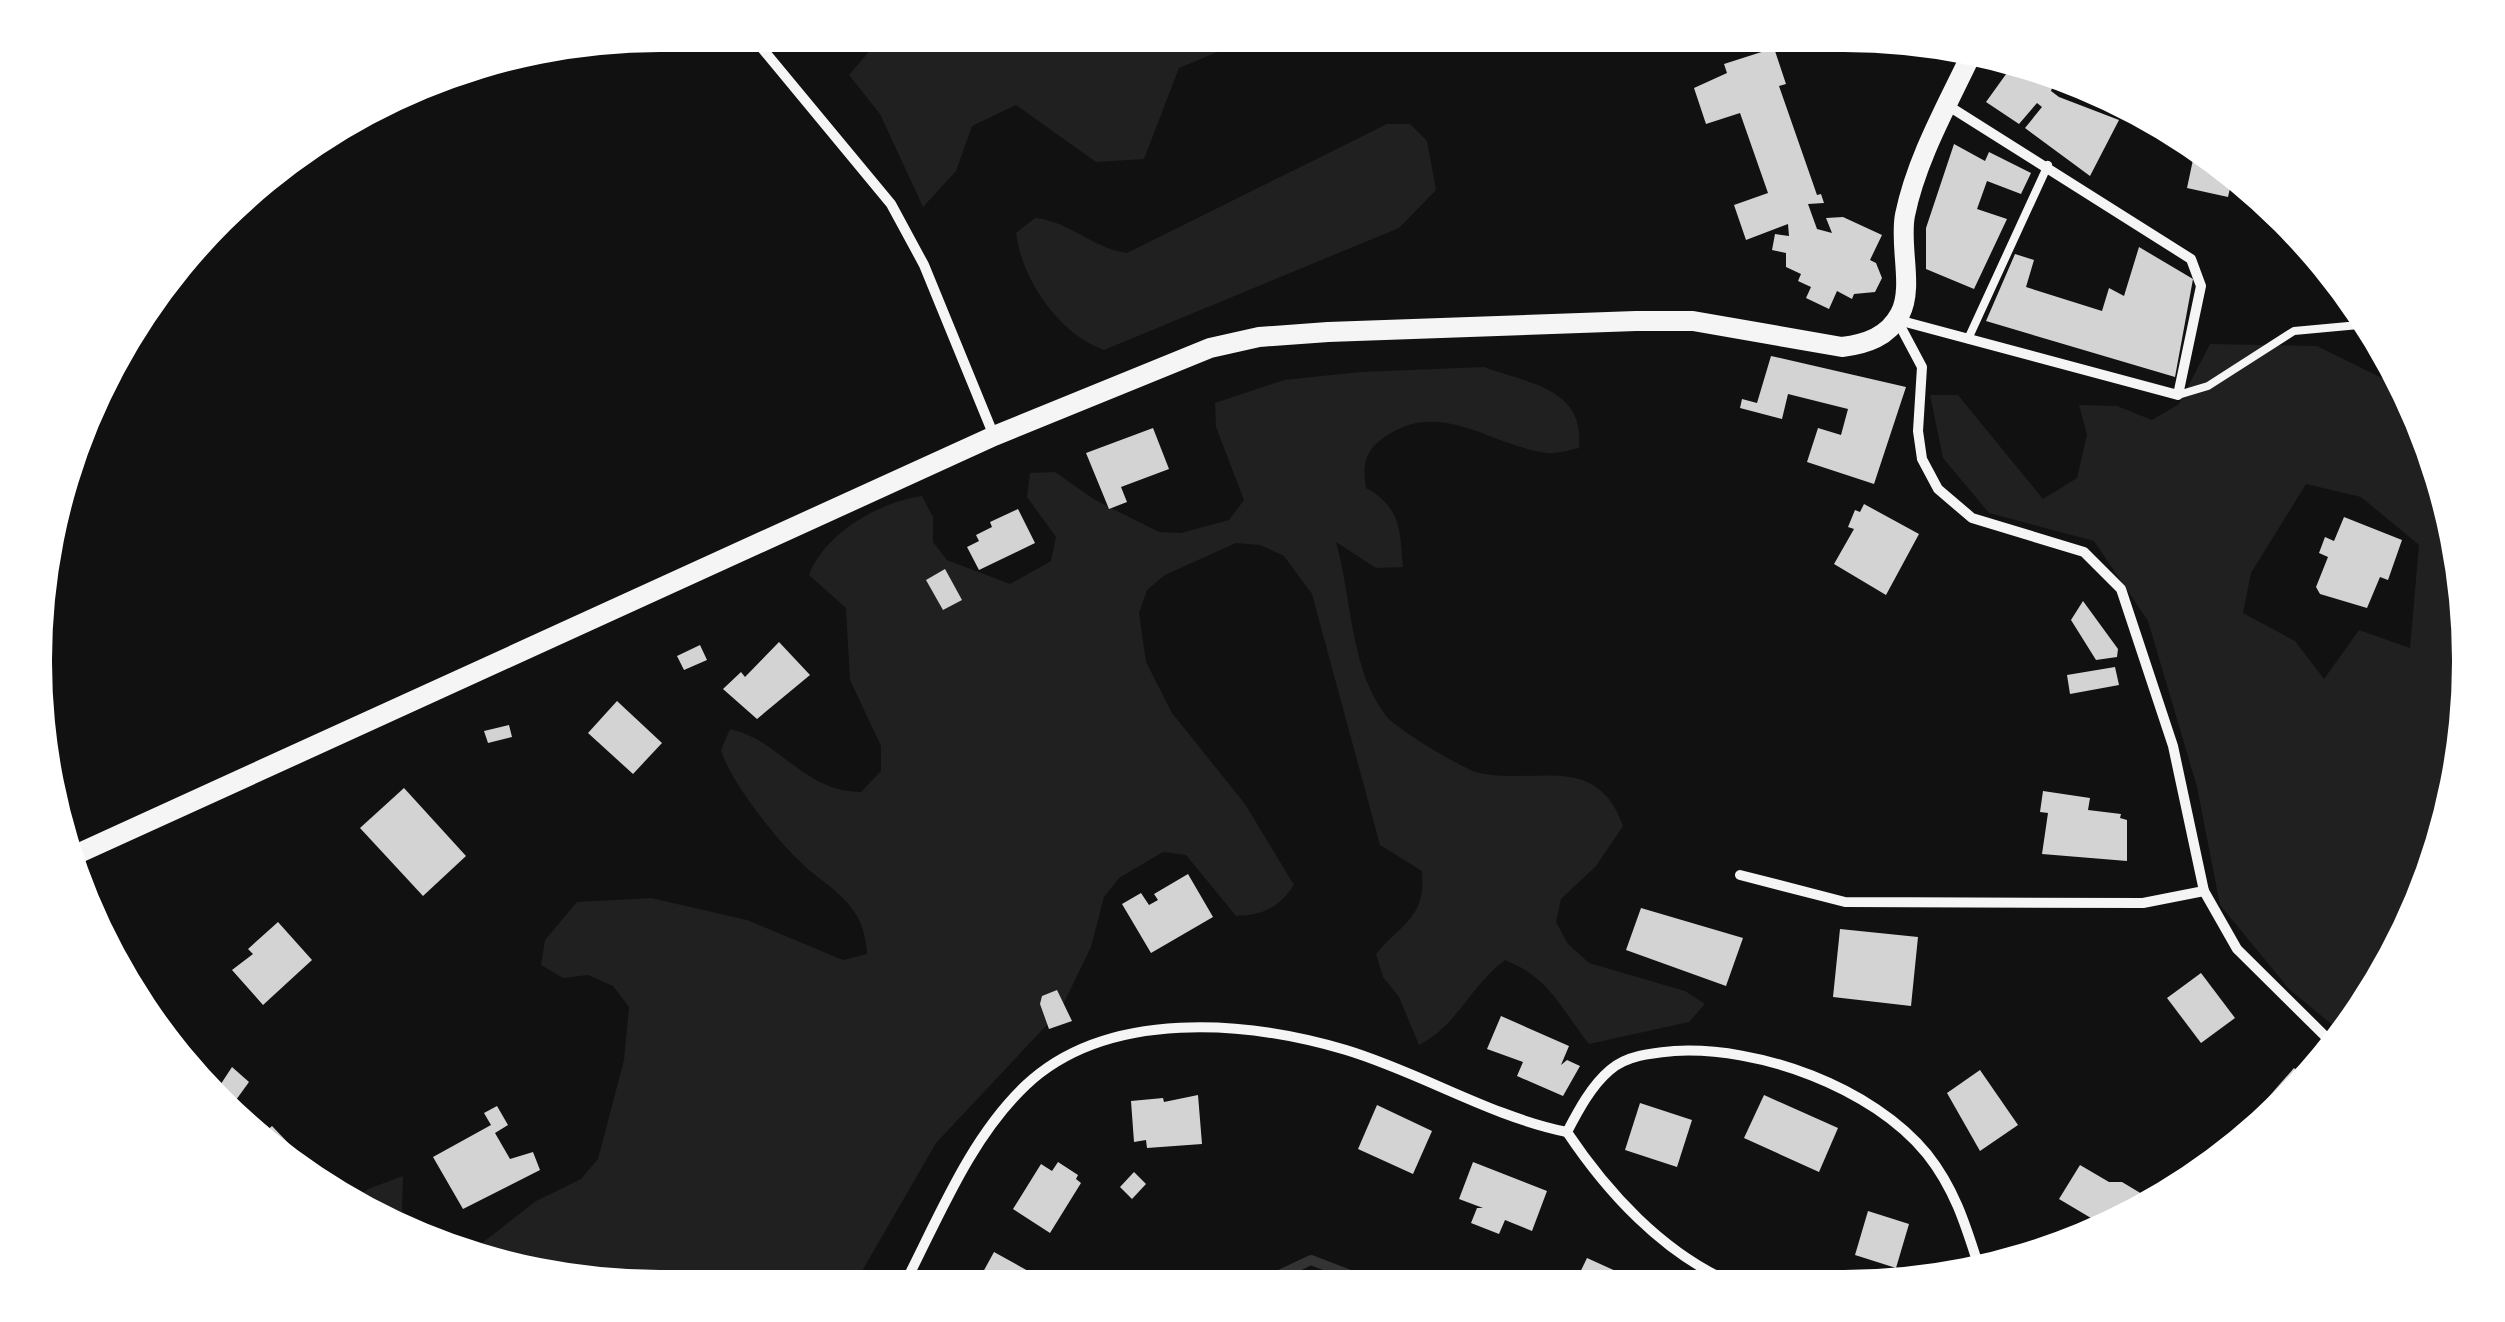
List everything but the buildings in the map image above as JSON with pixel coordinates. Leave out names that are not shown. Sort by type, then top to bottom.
[{"type":"main road","points":[[83,851],[1153,367],[1259,337],[1693,321],[1842,347],[1885,333],[1897,320],[1904,293],[1904,222],[1912,186],[1966,65]]},
{"type":"street","points":[[765,52],[891,204],[924,266],[994,436]]},
{"type":"street","points":[[1897,320],[2178,395],[2201,286],[2191,260],[2048,165],[1946,105]]},
{"type":"street","points":[[1897,320],[1922,367],[1918,431],[1922,459],[1938,489],[1972,518],[2084,552],[2122,589],[2173,746],[2204,891],[2237,949],[2324,1035]]},
{"type":"street","points":[[1740,876],[1845,902],[2143,903],[2204,891]]},
{"type":"street","points":[[912,1270],[978,1142],[1027,1084],[1068,1057],[1118,1038],[1190,1026],[1278,1034],[1348,1051],[1520,1122],[1567,1132],[1599,1180],[1634,1216],[1710,1270]]},
{"type":"street","points":[[1567,1132],[1584,1100],[1611,1068],[1645,1054],[1710,1049],[1775,1062],[1840,1088],[1925,1151],[1955,1192],[1977,1255]]},
{"type":"lane","points":[[1968,339],[2048,165]]},
{"type":"lane","points":[[2178,395],[2208,386],[2294,331],[2352,326]]},
{"type":"shaded area","points":[[869,52],[1218,52],[1179,68],[1144,159],[1096,162],[1016,105],[972,126],[956,171],[923,207],[880,114],[849,75]]},
{"type":"shaded area","points":[[1387,124],[1410,124],[1427,141],[1436,190],[1399,228],[1104,350],[1072,332],[1058,318],[1026,269],[1016,233],[1035,218],[1127,253]]},
{"type":"shaded area","points":[[2210,344],[2317,346],[2383,378],[2406,428],[2432,504],[2451,621],[2451,701],[2441,780],[2420,857],[2390,930],[2332,1024],[2289,989],[2220,905],[2197,787],[2148,621],[2094,541],[1989,513],[1943,458],[1930,395],[1958,395],[2043,499],[2077,478],[2087,435],[2079,405],[2117,406],[2152,420],[2179,404]],"holes":[[[2306,484],[2361,497],[2419,545],[2410,648],[2359,630],[2324,679],[2295,641],[2243,613],[2251,573]]]},
{"type":"shaded area","points":[[1484,367],[1551,391],[1573,412],[1579,428],[1579,448],[1560,452],[1528,449],[1447,423],[1407,426],[1386,436],[1369,452],[1364,472],[1366,488],[1392,512],[1399,531],[1403,567],[1376,568],[1336,542],[1359,656],[1375,699],[1393,723],[1479,773],[1582,780],[1598,788],[1612,803],[1623,826],[1596,866],[1561,899],[1556,922],[1568,944],[1589,963],[1685,991],[1705,1004],[1689,1022],[1589,1044],[1544,985],[1505,960],[1444,1027],[1419,1045],[1399,997],[1383,977],[1376,954],[1416,909],[1422,871],[1380,845],[1312,594],[1284,556],[1260,545],[1236,543],[1165,575],[1147,590],[1139,613],[1146,662],[1172,713],[1245,804],[1294,885],[1282,899],[1262,912],[1236,916],[1186,855],[1163,852],[1119,878],[1104,897],[1091,947],[1060,1011],[936,1143],[863,1270],[621,1268],[542,1258],[483,1242],[536,1201],[581,1179],[598,1159],[624,1060],[629,1007],[613,986],[588,975],[563,978],[541,965],[545,940],[577,902],[651,898],[747,920],[843,960],[867,954],[858,917],[774,834],[736,781],[721,750],[730,729],[748,735],[808,775],[841,790],[861,792],[881,771],[881,746],[850,680],[846,608],[809,575],[840,533],[888,505],[922,496],[933,517],[933,542],[947,560],[1010,584],[1051,561],[1056,537],[1027,497],[1030,473],[1055,472],[1095,500],[1159,532],[1181,533],[1229,520],[1244,500],[1216,427],[1215,403],[1284,380],[1360,372]]},
{"type":"shaded area","points":[[403,1176],[403,1212],[364,1192]]},
{"type":"waterway","points":[[1290,1270],[1311,1260],[1337,1270]]}]
